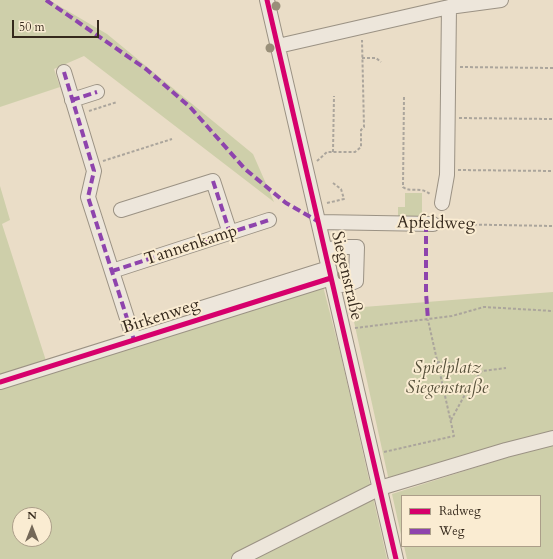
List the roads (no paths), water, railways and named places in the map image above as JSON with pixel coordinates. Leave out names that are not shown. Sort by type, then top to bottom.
[{"type":"street","name":"Siegenstraße","points":[[266,0],[344,329],[396,559]]},
{"type":"street","points":[[278,46],[449,7],[501,0]]},
{"type":"street","points":[[442,203],[447,170],[449,7]]},
{"type":"street","points":[[0,373],[133,335],[88,197],[94,171],[93,164],[64,72]]},
{"type":"street","points":[[72,100],[96,92]]},
{"type":"street","points":[[121,210],[213,181],[230,233]]},
{"type":"street","name":"Tannenkamp","points":[[112,271],[269,220]]},
{"type":"street","name":"Apfeldweg","points":[[319,222],[433,224]]},
{"type":"street","name":"Birkenweg","points":[[0,382],[133,335],[331,277],[349,284],[356,280],[357,247],[342,246],[325,250]]},
{"type":"street","points":[[240,559],[380,488],[506,450],[553,438]]},
{"type":"park label","name":"Spielplatz Siegenstraße","points":[[447,379]]}]
